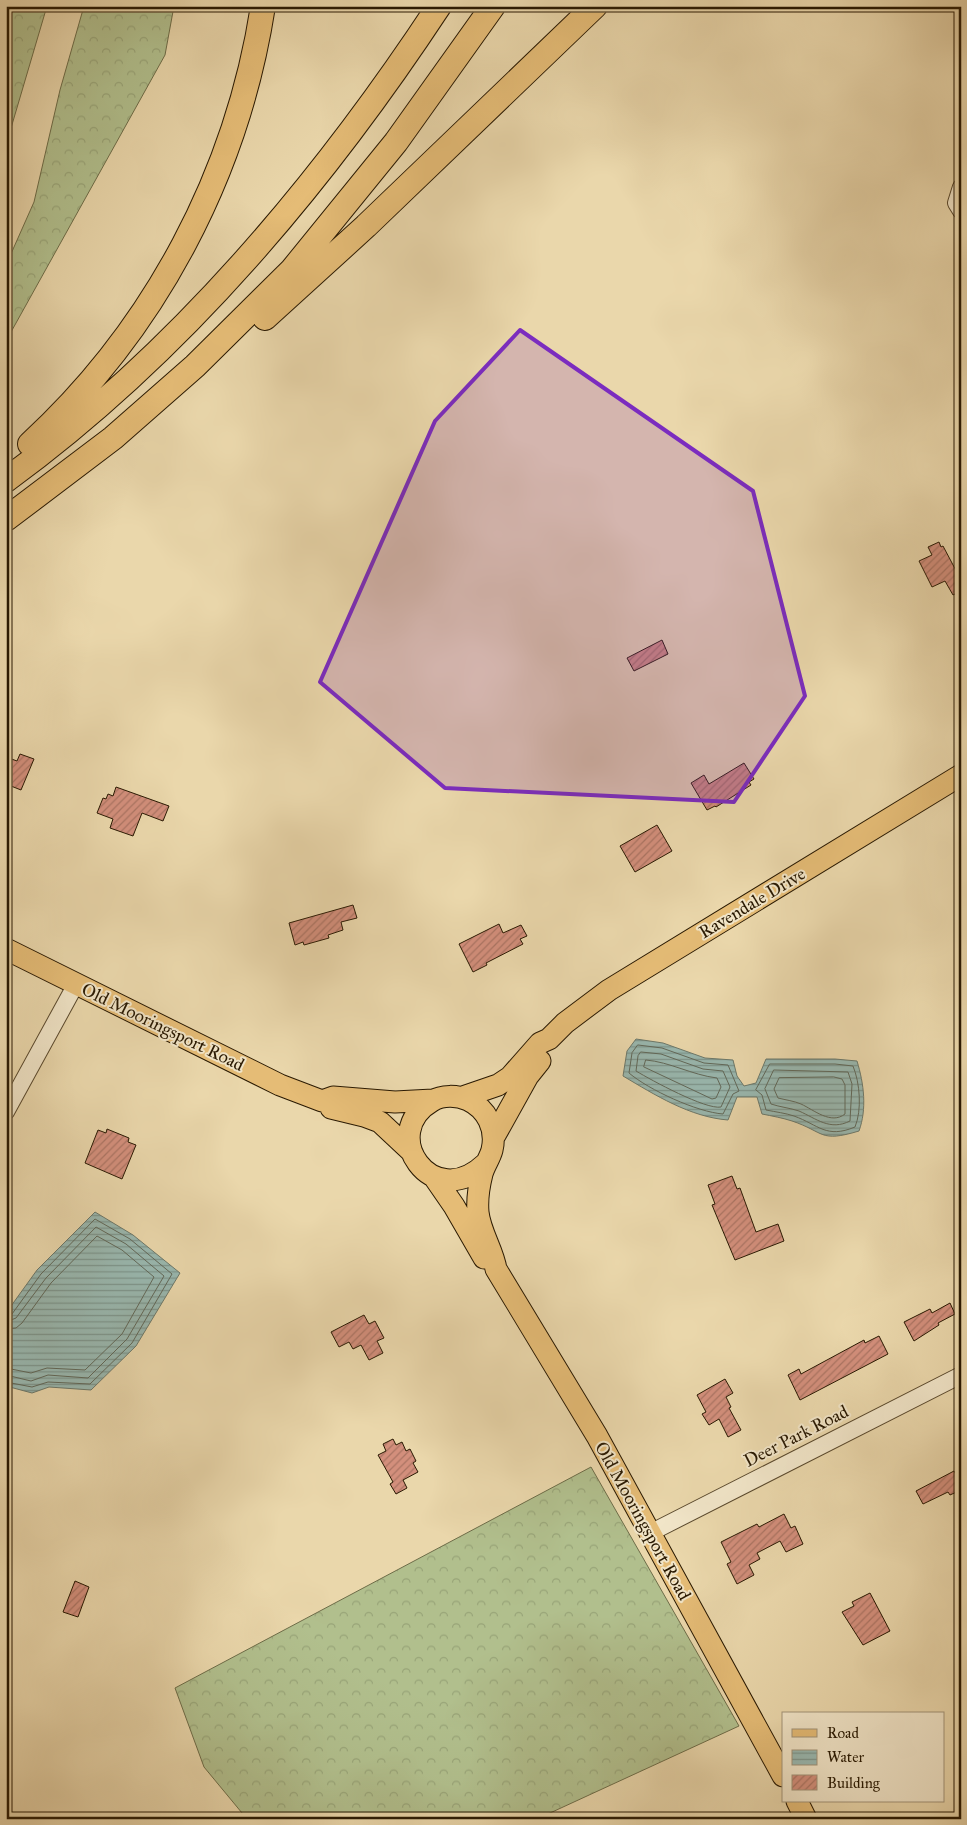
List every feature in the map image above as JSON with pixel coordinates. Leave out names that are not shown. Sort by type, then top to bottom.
[{"type":"highway","points":[[6,465],[82,392],[118,348],[169,273],[216,179],[234,130],[250,72],[263,6]]},
{"type":"highway","points":[[6,480],[102,401],[228,278],[308,187],[360,120],[439,6]]},
{"type":"highway","points":[[113,438],[195,366],[292,270],[396,142],[492,6]]},
{"type":"highway","points":[[6,519],[210,364],[275,309],[366,226],[595,6]]},
{"type":"main road","name":"Ravendale Drive","points":[[463,1098],[498,1085],[510,1077],[540,1043],[549,1039],[566,1023],[609,990],[961,775]]},
{"type":"main road","name":"Old Mooringsport Road","points":[[6,949],[280,1085],[322,1100],[333,1097],[395,1102],[433,1100],[450,1096],[463,1098]]},
{"type":"main road","name":"Ravendale Drive","points":[[494,1137],[528,1076],[549,1049],[549,1039]]},
{"type":"main road","points":[[463,1098],[475,1103],[485,1112],[492,1124],[494,1137]]},
{"type":"main road","name":"Old Mooringsport Road","points":[[322,1100],[326,1107],[380,1122],[410,1151],[420,1166],[434,1177],[454,1206],[487,1264],[496,1269]]},
{"type":"main road","points":[[410,1151],[410,1127],[423,1107],[433,1100]]},
{"type":"main road","name":"Old Mooringsport Road","points":[[494,1137],[492,1151],[485,1164],[478,1200],[478,1214],[496,1269],[597,1436],[782,1774]]},
{"type":"main road","points":[[434,1177],[448,1180],[462,1179],[475,1173],[485,1164]]},
{"type":"main road","points":[[798,1802],[806,1819]]},
{"type":"street","points":[[961,187],[956,202],[961,211]]},
{"type":"street","points":[[6,1112],[76,984]]},
{"type":"street","name":"Deer Park Road","points":[[650,1533],[961,1375]]},
{"type":"highlighted area","points":[[520,330],[753,491],[805,696],[734,802],[445,788],[320,682],[435,421]]},
{"type":"green space","points":[[6,6],[47,6],[6,145]]},
{"type":"green space","points":[[84,6],[174,6],[165,55],[6,341],[6,265],[34,202],[60,90]]},
{"type":"green space","points":[[591,1467],[739,1726],[537,1819],[247,1819],[204,1767],[175,1688]]},
{"type":"water","points":[[636,1039],[663,1043],[705,1058],[733,1060],[737,1076],[744,1086],[756,1083],[766,1059],[835,1059],[857,1061],[864,1096],[863,1114],[859,1131],[836,1136],[823,1135],[792,1121],[762,1114],[757,1097],[737,1097],[728,1120],[700,1115],[687,1110],[623,1076],[627,1051]]},
{"type":"water","points":[[95,1212],[133,1235],[180,1273],[136,1346],[91,1390],[49,1387],[32,1393],[6,1386],[6,1313],[37,1270]]},
{"type":"building","points":[[939,542],[961,580],[961,591],[953,595],[945,581],[932,587],[919,561],[932,555],[928,547]]},
{"type":"building","points":[[662,640],[668,654],[634,671],[627,658]]},
{"type":"building","points":[[20,754],[34,759],[21,790],[6,784],[6,757],[17,761]]},
{"type":"building","points":[[744,763],[754,779],[749,782],[751,785],[716,807],[707,810],[691,783],[704,775],[709,784]]},
{"type":"building","points":[[116,787],[169,806],[163,821],[142,813],[133,836],[110,828],[113,819],[97,813],[103,798],[106,799],[108,794],[113,796]]},
{"type":"building","points":[[657,825],[672,851],[635,872],[620,846]]},
{"type":"building","points":[[353,905],[357,918],[341,922],[343,930],[328,935],[329,938],[304,945],[303,942],[295,945],[289,923]]},
{"type":"building","points":[[499,924],[503,933],[521,925],[527,936],[520,939],[523,944],[486,963],[487,965],[473,972],[459,944]]},
{"type":"building","points":[[107,1129],[129,1138],[128,1142],[136,1145],[122,1179],[85,1163],[98,1130],[106,1133]]},
{"type":"building","points":[[732,1176],[737,1189],[740,1188],[756,1232],[778,1224],[784,1241],[735,1260],[712,1205],[715,1204],[708,1185]]},
{"type":"building","points":[[950,1303],[955,1314],[938,1323],[939,1325],[914,1341],[904,1322],[930,1309],[932,1313]]},
{"type":"building","points":[[364,1315],[369,1324],[375,1321],[384,1338],[377,1341],[383,1353],[369,1360],[361,1345],[353,1349],[349,1342],[339,1347],[331,1332]]},
{"type":"building","points":[[879,1336],[888,1354],[800,1400],[788,1375],[799,1369],[801,1374],[864,1340],[865,1343]]},
{"type":"building","points":[[725,1379],[733,1393],[726,1397],[731,1407],[729,1408],[741,1430],[728,1437],[719,1419],[709,1425],[702,1414],[706,1412],[697,1395]]},
{"type":"building","points":[[393,1439],[396,1445],[402,1442],[406,1451],[410,1449],[416,1461],[413,1463],[418,1472],[403,1480],[407,1488],[396,1494],[390,1484],[393,1482],[378,1455],[386,1451],[383,1444]]},
{"type":"building","points":[[954,1471],[961,1484],[961,1490],[950,1495],[948,1492],[923,1504],[916,1491]]},
{"type":"building","points":[[784,1514],[791,1528],[795,1526],[803,1544],[786,1552],[780,1541],[757,1553],[760,1559],[749,1565],[754,1575],[737,1584],[727,1564],[731,1562],[721,1542],[757,1524],[759,1527]]},
{"type":"building","points":[[75,1581],[89,1587],[78,1617],[63,1612]]},
{"type":"building","points":[[870,1593],[890,1631],[863,1645],[842,1612],[854,1606],[852,1602]]}]
